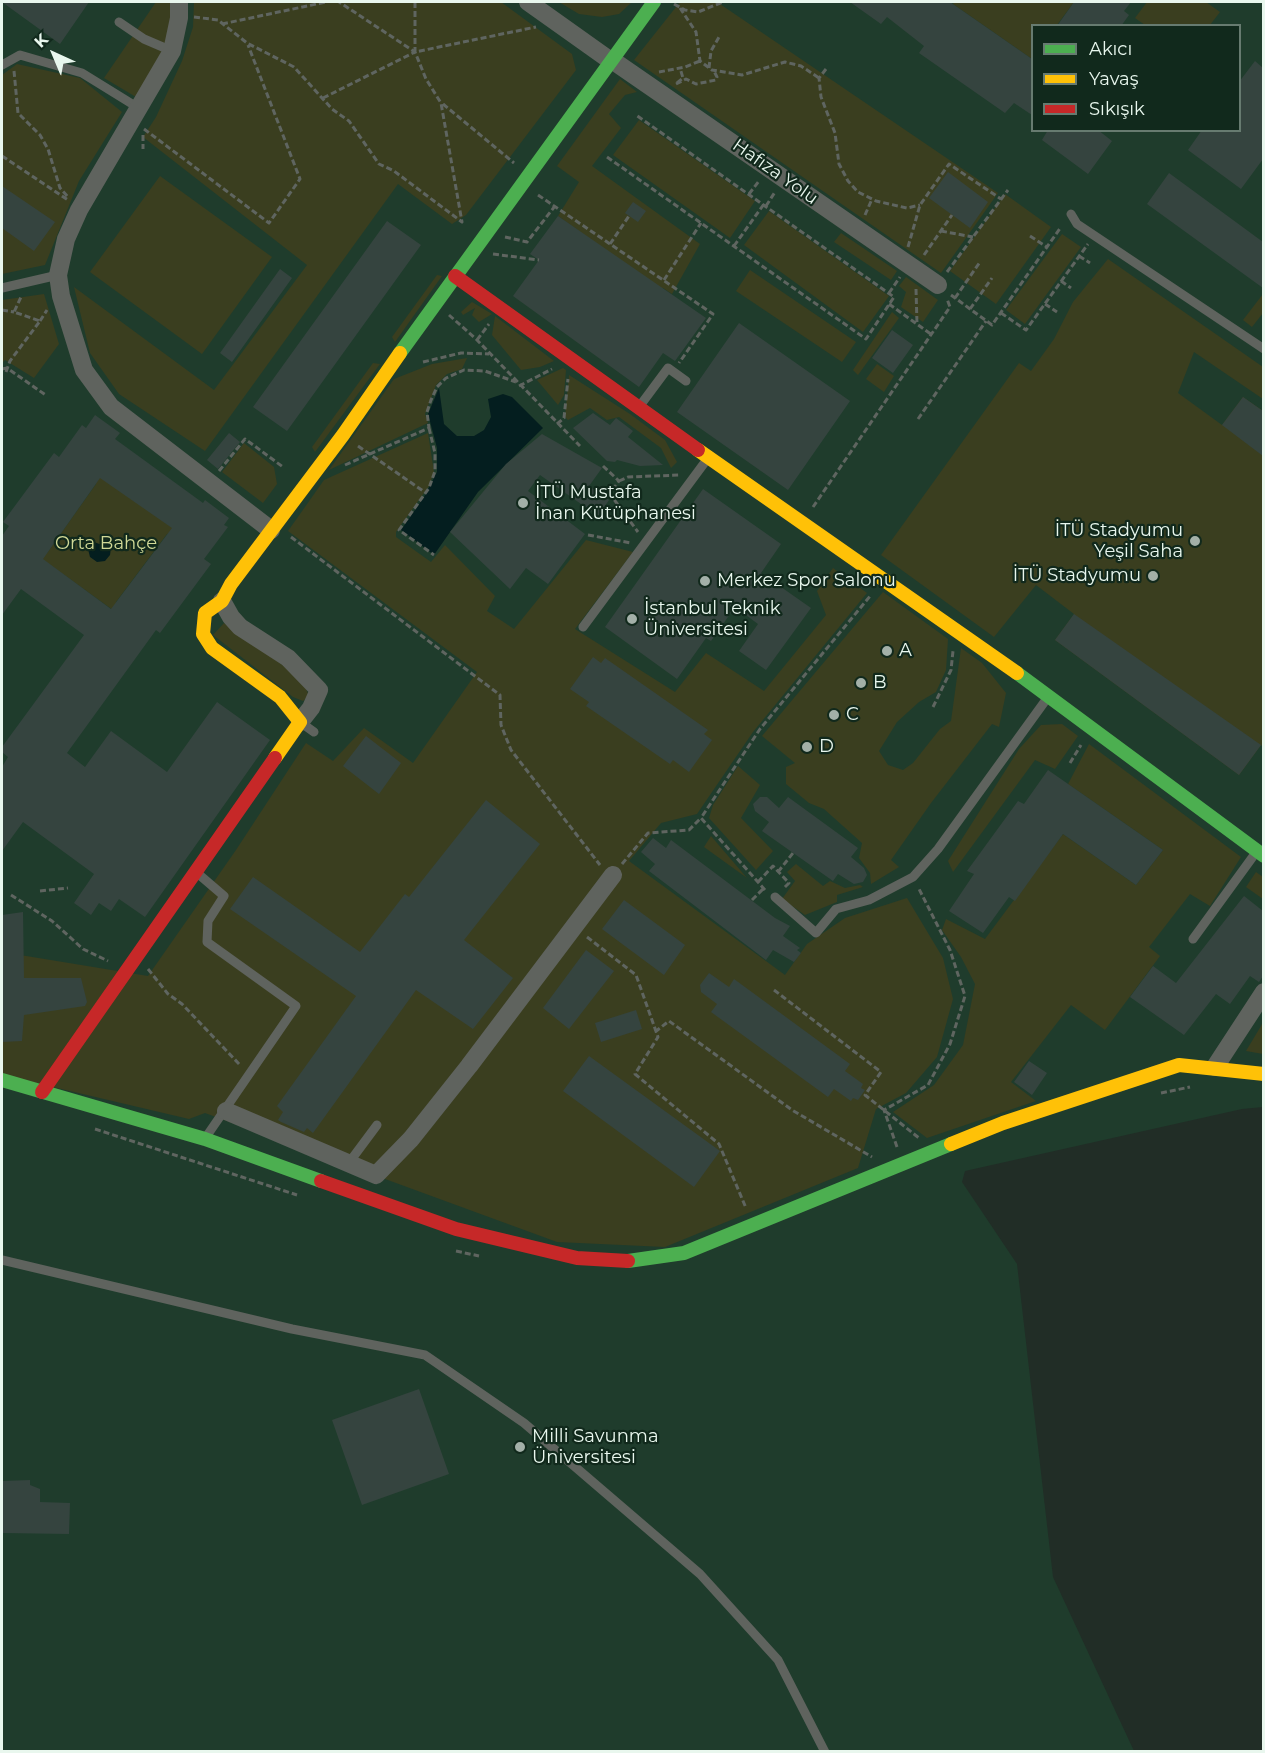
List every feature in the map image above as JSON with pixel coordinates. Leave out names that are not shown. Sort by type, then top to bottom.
[{"type":"street","name":"Hafıza Yolu","points":[[528,2],[938,285]]},
{"type":"street","points":[[307,727],[280,697],[212,648],[203,634],[205,613],[222,601],[231,584],[343,435],[472,251],[654,2]]},
{"type":"street","points":[[184,9],[179,18],[172,51],[137,107],[79,210],[66,239],[58,274],[77,353],[84,370],[111,407],[273,528]]},
{"type":"street","points":[[455,276],[789,515],[955,628],[1260,854]]},
{"type":"street","points":[[42,1092],[66,1061],[136,953],[307,727],[319,690],[288,658],[240,627],[222,601]]},
{"type":"street","points":[[226,1110],[376,1175],[411,1139],[575,927],[607,871]]},
{"type":"street","points":[[1215,1067],[1263,992]]},
{"type":"street","points":[[2,1080],[205,1139],[456,1229],[577,1258],[643,1260],[684,1253],[934,1150],[1069,1099],[1179,1065],[1215,1067],[1263,1074]]},
{"type":"lane","points":[[119,22],[144,39],[172,51]]},
{"type":"lane","points":[[4,64],[20,55],[82,72],[137,107]]},
{"type":"lane","points":[[1071,214],[1077,224],[1263,349]]},
{"type":"lane","points":[[2,288],[58,274]]},
{"type":"lane","points":[[639,407],[668,368],[686,381]]},
{"type":"lane","points":[[583,627],[709,456]]},
{"type":"lane","points":[[775,897],[816,933],[836,909],[868,900],[913,877],[938,849],[1048,697]]},
{"type":"lane","points":[[1193,939],[1260,854]]},
{"type":"lane","points":[[196,871],[224,896],[208,921],[207,942],[296,1006],[205,1139]]},
{"type":"lane","points":[[348,1164],[377,1125]]},
{"type":"lane","points":[[2,1260],[292,1329],[425,1355],[524,1423],[700,1574],[778,1660],[825,1752]]},
{"type":"path","points":[[222,24],[326,2]]},
{"type":"path","points":[[339,2],[415,52]]},
{"type":"path","points":[[415,2],[415,52],[426,79],[441,103],[509,161],[530,171]]},
{"type":"path","points":[[674,4],[680,8],[698,12],[723,2]]},
{"type":"path","points":[[680,8],[696,32],[700,61],[709,68],[742,75],[785,62],[801,66],[819,78]]},
{"type":"path","points":[[184,9],[218,21],[247,44],[294,67],[322,98],[349,121],[379,164],[394,171],[462,222],[441,103]]},
{"type":"path","points":[[322,98],[415,52],[538,26]]},
{"type":"path","points":[[709,68],[711,51],[719,37]]},
{"type":"path","points":[[143,149],[142,128],[269,222],[300,178],[247,44]]},
{"type":"path","points":[[636,76],[685,67],[700,61]]},
{"type":"path","points":[[2,156],[72,202],[60,188],[40,135],[18,113],[14,70],[4,64]]},
{"type":"path","points":[[826,69],[819,78],[823,104],[835,133],[839,164],[854,189],[885,204],[907,208],[920,205]]},
{"type":"path","points":[[676,84],[686,79],[696,84],[716,80],[714,70]]},
{"type":"path","points":[[607,157],[866,339],[894,297],[636,116]]},
{"type":"path","points":[[917,324],[909,266],[920,205],[950,164],[1001,199]]},
{"type":"path","points":[[749,194],[753,189]]},
{"type":"path","points":[[938,285],[1008,190]]},
{"type":"path","points":[[734,246],[770,200]]},
{"type":"path","points":[[548,201],[713,314],[673,372]]},
{"type":"path","points":[[486,233],[526,242],[555,206]]},
{"type":"path","points":[[909,266],[941,231],[952,215]]},
{"type":"path","points":[[610,244],[629,216]]},
{"type":"path","points":[[664,280],[701,223]]},
{"type":"path","points":[[938,285],[992,325],[1061,227]]},
{"type":"path","points":[[941,231],[973,237]]},
{"type":"path","points":[[1030,236],[1047,247]]},
{"type":"path","points":[[1000,312],[1026,330],[1088,244]]},
{"type":"path","points":[[472,251],[539,260]]},
{"type":"path","points":[[1079,256],[1090,264]]},
{"type":"path","points":[[955,298],[980,262]]},
{"type":"path","points":[[970,309],[992,278]]},
{"type":"path","points":[[1061,281],[1071,288]]},
{"type":"path","points":[[14,312],[23,290],[23,284]]},
{"type":"path","points":[[808,514],[950,307],[938,285]]},
{"type":"path","points":[[889,293],[894,286]]},
{"type":"path","points":[[436,304],[490,354],[580,446]]},
{"type":"path","points":[[889,304],[932,335]]},
{"type":"path","points":[[1045,304],[1057,312]]},
{"type":"path","points":[[2,310],[40,321],[3,368],[47,396]]},
{"type":"path","points":[[918,418],[986,321]]},
{"type":"path","points":[[423,362],[461,353],[490,354]]},
{"type":"path","points":[[434,555],[399,530],[426,493],[435,471],[435,453],[427,412],[437,387],[446,378],[464,370],[485,371],[517,384],[570,360]]},
{"type":"path","points":[[557,424],[564,418],[570,360]]},
{"type":"path","points":[[340,467],[429,428]]},
{"type":"path","points":[[343,435],[426,493]]},
{"type":"path","points":[[219,471],[245,439],[283,467]]},
{"type":"path","points":[[603,466],[620,481]]},
{"type":"path","points":[[644,544],[610,494],[620,481],[628,477],[696,475]]},
{"type":"path","points":[[273,528],[500,695],[501,725],[511,750],[607,871],[648,833],[689,830],[701,818],[760,729],[876,589]]},
{"type":"path","points":[[588,535],[644,544]]},
{"type":"path","points":[[933,706],[951,670],[953,647],[963,654]]},
{"type":"path","points":[[1073,737],[1082,744]]},
{"type":"path","points":[[701,818],[758,882],[773,898],[789,883],[773,866],[758,882]]},
{"type":"path","points":[[778,872],[793,853]]},
{"type":"path","points":[[884,1110],[927,1085],[950,1044],[965,996],[950,950],[913,877]]},
{"type":"path","points":[[40,891],[68,888]]},
{"type":"path","points":[[752,900],[764,888]]},
{"type":"path","points":[[11,895],[52,921],[83,949],[124,970]]},
{"type":"path","points":[[575,927],[636,975],[658,1037],[634,1074],[719,1144],[752,1224]]},
{"type":"path","points":[[136,953],[168,994],[182,1004],[250,1075]]},
{"type":"path","points":[[774,990],[881,1072],[865,1095],[934,1150]]},
{"type":"path","points":[[655,1032],[669,1021],[792,1110],[872,1157],[879,1172]]},
{"type":"path","points":[[1152,1096],[1183,1087],[1194,1087]]},
{"type":"path","points":[[884,1110],[903,1162]]},
{"type":"path","points":[[93,1129],[302,1196]]},
{"type":"path","points":[[453,1249],[484,1257]]},
{"type":"shaded area","name":"İstanbul Teknik Üniversitesi","points":[[2,2],[1263,2],[1263,1107],[1242,1109],[965,1171],[962,1182],[1017,1264],[1053,1577],[1134,1751],[2,1752]]},
{"type":"green space","points":[[156,2],[173,2],[169,42],[136,97],[104,78]]},
{"type":"green space","points":[[194,2],[501,2],[572,54],[576,70],[466,215],[452,224],[398,184],[205,451],[119,394],[90,353],[74,287],[214,390],[307,265],[143,137],[156,117],[182,61],[193,27]]},
{"type":"green space","points":[[559,2],[632,2],[619,14],[602,17],[579,14]]},
{"type":"green space","points":[[680,2],[717,2],[998,193],[941,273],[634,60]]},
{"type":"green space","points":[[954,2],[1074,2],[1058,24],[1031,24],[1031,58],[953,4]]},
{"type":"green space","points":[[1147,2],[1206,2],[1220,12],[1211,24],[1144,24],[1135,18]]},
{"type":"green space","points":[[17,64],[80,78],[122,112],[79,181],[45,265],[2,274],[2,75]]},
{"type":"green space","points":[[620,79],[637,92],[625,95],[609,114],[621,128],[592,166],[700,244],[672,294],[663,288],[657,295],[597,244],[558,216],[579,182],[557,166]]},
{"type":"green space","points":[[639,120],[755,201],[730,238],[613,155]]},
{"type":"green space","points":[[160,176],[272,257],[202,354],[90,272]]},
{"type":"green space","points":[[1005,194],[1051,227],[996,304],[950,271]]},
{"type":"green space","points":[[769,211],[889,296],[863,332],[744,245]]},
{"type":"green space","points":[[841,233],[897,271],[891,280],[834,242]]},
{"type":"green space","points":[[1062,234],[1081,247],[1025,324],[1006,310]]},
{"type":"green space","points":[[1108,259],[1263,367],[1263,399],[1194,352],[1178,393],[1222,425],[1243,397],[1263,411],[1263,747],[1261,745],[1239,775],[1055,640],[1074,614],[1036,585],[994,637],[881,555],[1019,363],[1031,371],[1054,339],[1073,302]]},
{"type":"green space","points":[[750,270],[856,342],[842,362],[736,291]]},
{"type":"green space","points":[[437,275],[442,276],[395,342],[392,337]]},
{"type":"green space","points":[[906,277],[938,300],[923,322],[901,307],[906,292],[899,286]]},
{"type":"green space","points":[[44,294],[59,344],[34,378],[5,360],[2,363],[2,300]]},
{"type":"green space","points":[[1263,294],[1263,313],[1252,327],[1243,320]]},
{"type":"green space","points":[[472,302],[492,314],[479,322],[472,315],[475,308],[463,315],[461,312]]},
{"type":"green space","points":[[892,312],[899,318],[858,375],[853,370]]},
{"type":"green space","points":[[495,316],[554,361],[540,367],[521,370],[492,335]]},
{"type":"green space","points":[[467,358],[462,369],[447,374],[436,385],[425,414],[428,423],[329,470],[394,379],[432,364]]},
{"type":"green space","points":[[373,363],[380,364],[315,452],[312,447]]},
{"type":"green space","points":[[877,364],[894,376],[884,392],[866,379]]},
{"type":"green space","points":[[563,368],[566,370],[564,395],[558,405],[537,380]]},
{"type":"green space","points":[[569,375],[630,414],[665,440],[677,462],[671,468],[661,448],[619,417],[607,420],[590,408],[568,420],[565,417]]},
{"type":"green space","points":[[428,433],[434,472],[429,486],[396,532],[396,537],[431,562],[445,545],[495,596],[487,611],[514,629],[586,540],[633,552],[575,629],[675,692],[706,653],[764,691],[826,615],[817,591],[833,568],[867,593],[753,732],[697,814],[661,823],[629,861],[785,975],[807,944],[845,918],[907,898],[943,958],[953,999],[937,1057],[906,1093],[876,1109],[858,1168],[665,1247],[557,1242],[205,1113],[189,1119],[2,1075],[2,952],[148,976],[236,850],[306,743],[333,761],[364,728],[413,763],[477,672],[288,531],[324,480]]},
{"type":"green space","points":[[244,443],[274,467],[277,484],[263,503],[222,472]]},
{"type":"green space","name":"Orta Bahçe","points":[[96,465],[177,531],[167,534],[116,602],[117,613],[38,556],[47,553],[96,484]]},
{"type":"green space","points":[[883,592],[948,639],[946,670],[936,692],[919,702],[897,722],[879,751],[888,765],[903,770],[913,763],[940,729],[951,721],[961,648],[982,663],[1006,693],[999,727],[992,724],[931,803],[891,860],[899,867],[871,884],[870,873],[859,858],[862,843],[824,809],[809,803],[786,784],[786,767],[795,763],[762,736]]},
{"type":"green space","points":[[224,623],[302,679],[309,696],[303,701],[293,697],[213,635]]},
{"type":"green space","points":[[1062,724],[1078,736],[1055,769],[1035,760],[953,872],[948,861],[1019,749],[1041,725]]},
{"type":"green space","points":[[1089,744],[1241,857],[1210,906],[1190,894],[1149,947],[1160,956],[1105,1030],[1071,1005],[1011,1082],[1036,1101],[927,1138],[893,1112],[934,1085],[963,1045],[975,984],[961,957],[942,930],[946,919],[985,939],[1063,834],[1136,885],[1163,850],[1068,784]]},
{"type":"green space","points":[[738,766],[760,785],[741,818],[773,851],[756,870],[709,818],[713,805]]},
{"type":"green space","points":[[711,836],[747,878],[704,847]]},
{"type":"green space","points":[[796,864],[823,886],[830,881],[845,888],[860,885],[863,887],[837,895],[837,902],[805,915],[782,899],[795,881],[787,872]]},
{"type":"green space","points":[[1256,872],[1263,877],[1263,899],[1246,887]]},
{"type":"green space","points":[[1263,1021],[1263,1054],[1246,1051],[1261,1026]]},
{"type":"water","points":[[439,388],[444,424],[457,436],[474,436],[484,430],[491,417],[488,399],[503,394],[512,397],[543,428],[478,492],[434,555],[401,530],[424,497],[437,472],[437,448],[428,414]]},
{"type":"water","points":[[94,542],[102,545],[108,544],[111,548],[110,555],[105,561],[97,562],[90,557],[88,549]]},
{"type":"building","points":[[2,2],[89,2],[60,44]]},
{"type":"building","points":[[850,2],[950,2],[1031,58],[1031,114],[1014,103],[1005,113],[919,53],[924,46],[887,17],[881,24]]},
{"type":"building","points":[[1074,2],[1131,2],[1124,11],[1129,15],[1122,24],[1058,24]]},
{"type":"building","points":[[1255,61],[1263,68],[1263,159],[1241,189],[1188,150],[1201,132],[1241,132],[1241,79]]},
{"type":"building","points":[[1047,132],[1101,132],[1112,141],[1088,174],[1042,140]]},
{"type":"building","points":[[948,172],[988,202],[970,228],[929,198]]},
{"type":"building","points":[[1169,173],[1263,242],[1263,288],[1147,204]]},
{"type":"building","points":[[2,186],[55,222],[34,251],[2,228]]},
{"type":"building","points":[[633,202],[646,211],[638,222],[625,213]]},
{"type":"building","points":[[558,216],[706,318],[675,361],[663,353],[639,387],[513,296],[539,260],[530,254]]},
{"type":"building","points":[[387,221],[421,245],[287,431],[253,407]]},
{"type":"building","points":[[280,269],[292,278],[232,362],[220,353]]},
{"type":"building","points":[[739,323],[850,401],[788,490],[677,412]]},
{"type":"building","points":[[892,330],[913,345],[893,373],[872,358]]},
{"type":"building","points":[[1243,397],[1263,411],[1263,456],[1222,425]]},
{"type":"building","points":[[593,413],[610,425],[616,418],[633,431],[628,437],[663,465],[640,466],[617,460],[607,461],[573,428]]},
{"type":"building","points":[[95,415],[120,433],[115,439],[203,503],[205,500],[229,518],[224,525],[228,527],[204,559],[211,564],[160,633],[156,630],[67,753],[85,767],[111,731],[167,772],[217,702],[270,740],[145,917],[119,899],[111,911],[99,903],[91,915],[74,903],[94,874],[23,822],[2,851],[2,767],[8,757],[2,752],[2,747],[84,635],[21,589],[2,615],[2,536],[9,526],[3,522],[54,453],[59,457],[82,425],[86,428]],"holes":[[[100,478],[172,528],[111,609],[43,559]]]},
{"type":"building","points":[[229,433],[240,442],[218,469],[207,460]]},
{"type":"building","name":"İTÜ Mustafa İnan Kütüphanesi","points":[[542,434],[602,468],[589,486],[609,500],[598,516],[540,475],[528,491],[585,534],[548,584],[526,568],[510,589],[450,532],[506,464]]},
{"type":"building","name":"Merkez Spor Salonu","points":[[703,489],[781,544],[761,573],[811,608],[766,670],[739,651],[758,624],[735,607],[711,641],[706,638],[677,679],[605,627]]},
{"type":"building","points":[[1074,614],[1261,745],[1239,775],[1055,640]]},
{"type":"building","points":[[593,657],[601,663],[605,658],[708,730],[704,734],[712,740],[689,772],[673,760],[670,764],[586,706],[589,702],[570,689]]},
{"type":"building","points":[[366,736],[401,763],[379,794],[343,766]]},
{"type":"building","points":[[1048,770],[1163,850],[1136,885],[1063,834],[1015,901],[1009,897],[983,933],[949,911],[974,874],[967,871],[1018,801],[1024,804]]},
{"type":"building","points":[[760,797],[767,797],[779,808],[788,797],[858,848],[851,857],[864,868],[867,875],[863,882],[854,884],[838,874],[833,881],[762,831],[769,822],[755,811],[753,804]]},
{"type":"building","points":[[486,800],[540,844],[464,940],[513,978],[473,1029],[416,990],[313,1133],[307,1128],[304,1132],[281,1122],[278,1120],[283,1112],[277,1106],[356,996],[230,909],[253,877],[360,952],[405,894],[409,897]]},
{"type":"building","points":[[653,838],[666,848],[671,840],[775,918],[790,926],[783,936],[800,948],[797,950],[801,953],[794,962],[773,950],[766,960],[649,871],[655,864],[641,852]]},
{"type":"building","points":[[1244,896],[1263,911],[1263,976],[1259,982],[1250,976],[1230,1004],[1216,994],[1184,1035],[1130,997],[1153,966],[1176,983]]},
{"type":"building","points":[[624,900],[685,945],[664,975],[602,929]]},
{"type":"building","points":[[23,912],[24,978],[81,978],[87,1002],[85,1006],[24,1015],[22,1041],[2,1042],[2,915]]},
{"type":"building","points":[[586,950],[614,971],[569,1029],[543,1008]]},
{"type":"building","points":[[709,973],[729,987],[734,979],[850,1064],[845,1071],[863,1084],[861,1088],[865,1090],[858,1100],[853,1098],[851,1101],[834,1089],[828,1097],[711,1012],[717,1004],[701,992],[700,985]]},
{"type":"building","points":[[636,1010],[642,1029],[601,1042],[595,1023]]},
{"type":"building","points":[[589,1056],[720,1151],[694,1187],[563,1091]]},
{"type":"building","points":[[1029,1061],[1047,1073],[1032,1095],[1014,1082]]},
{"type":"building","points":[[419,1389],[449,1474],[362,1505],[332,1420]]},
{"type":"building","points":[[30,1480],[30,1485],[40,1489],[40,1502],[70,1503],[69,1534],[2,1533],[2,1481]]},
{"type":"traffic: fast","points":[[400,353],[654,2]]},
{"type":"traffic: fast","points":[[1017,673],[1264,856]]},
{"type":"traffic: fast","points":[[2,1080],[205,1139],[321,1181]]},
{"type":"traffic: fast","points":[[628,1261],[684,1253],[951,1144]]},
{"type":"traffic: slow","points":[[275,758],[300,722],[280,697],[212,648],[203,634],[205,613],[222,601],[231,584],[343,435],[400,353]]},
{"type":"traffic: slow","points":[[698,450],[1017,673]]},
{"type":"traffic: slow","points":[[951,1144],[1003,1123],[1179,1065],[1264,1074]]},
{"type":"traffic: jam","points":[[455,276],[698,450]]},
{"type":"traffic: jam","points":[[42,1092],[275,758]]},
{"type":"traffic: jam","points":[[321,1181],[456,1229],[577,1258],[628,1261]]},
{"type":"place","name":"İTÜ Mustafa İnan Kütüphanesi","points":[[523,503]]},
{"type":"place","name":"İTÜ Stadyumu Yeşil Saha","points":[[1195,541]]},
{"type":"place","name":"İTÜ Stadyumu","points":[[1153,576]]},
{"type":"place","name":"Merkez Spor Salonu","points":[[705,581]]},
{"type":"place","name":"İstanbul Teknik Üniversitesi","points":[[632,619]]},
{"type":"place","name":"A","points":[[887,651]]},
{"type":"place","name":"B","points":[[861,683]]},
{"type":"place","name":"C","points":[[834,715]]},
{"type":"place","name":"D","points":[[807,747]]},
{"type":"place","name":"Milli Savunma Üniversitesi","points":[[520,1447]]}]
